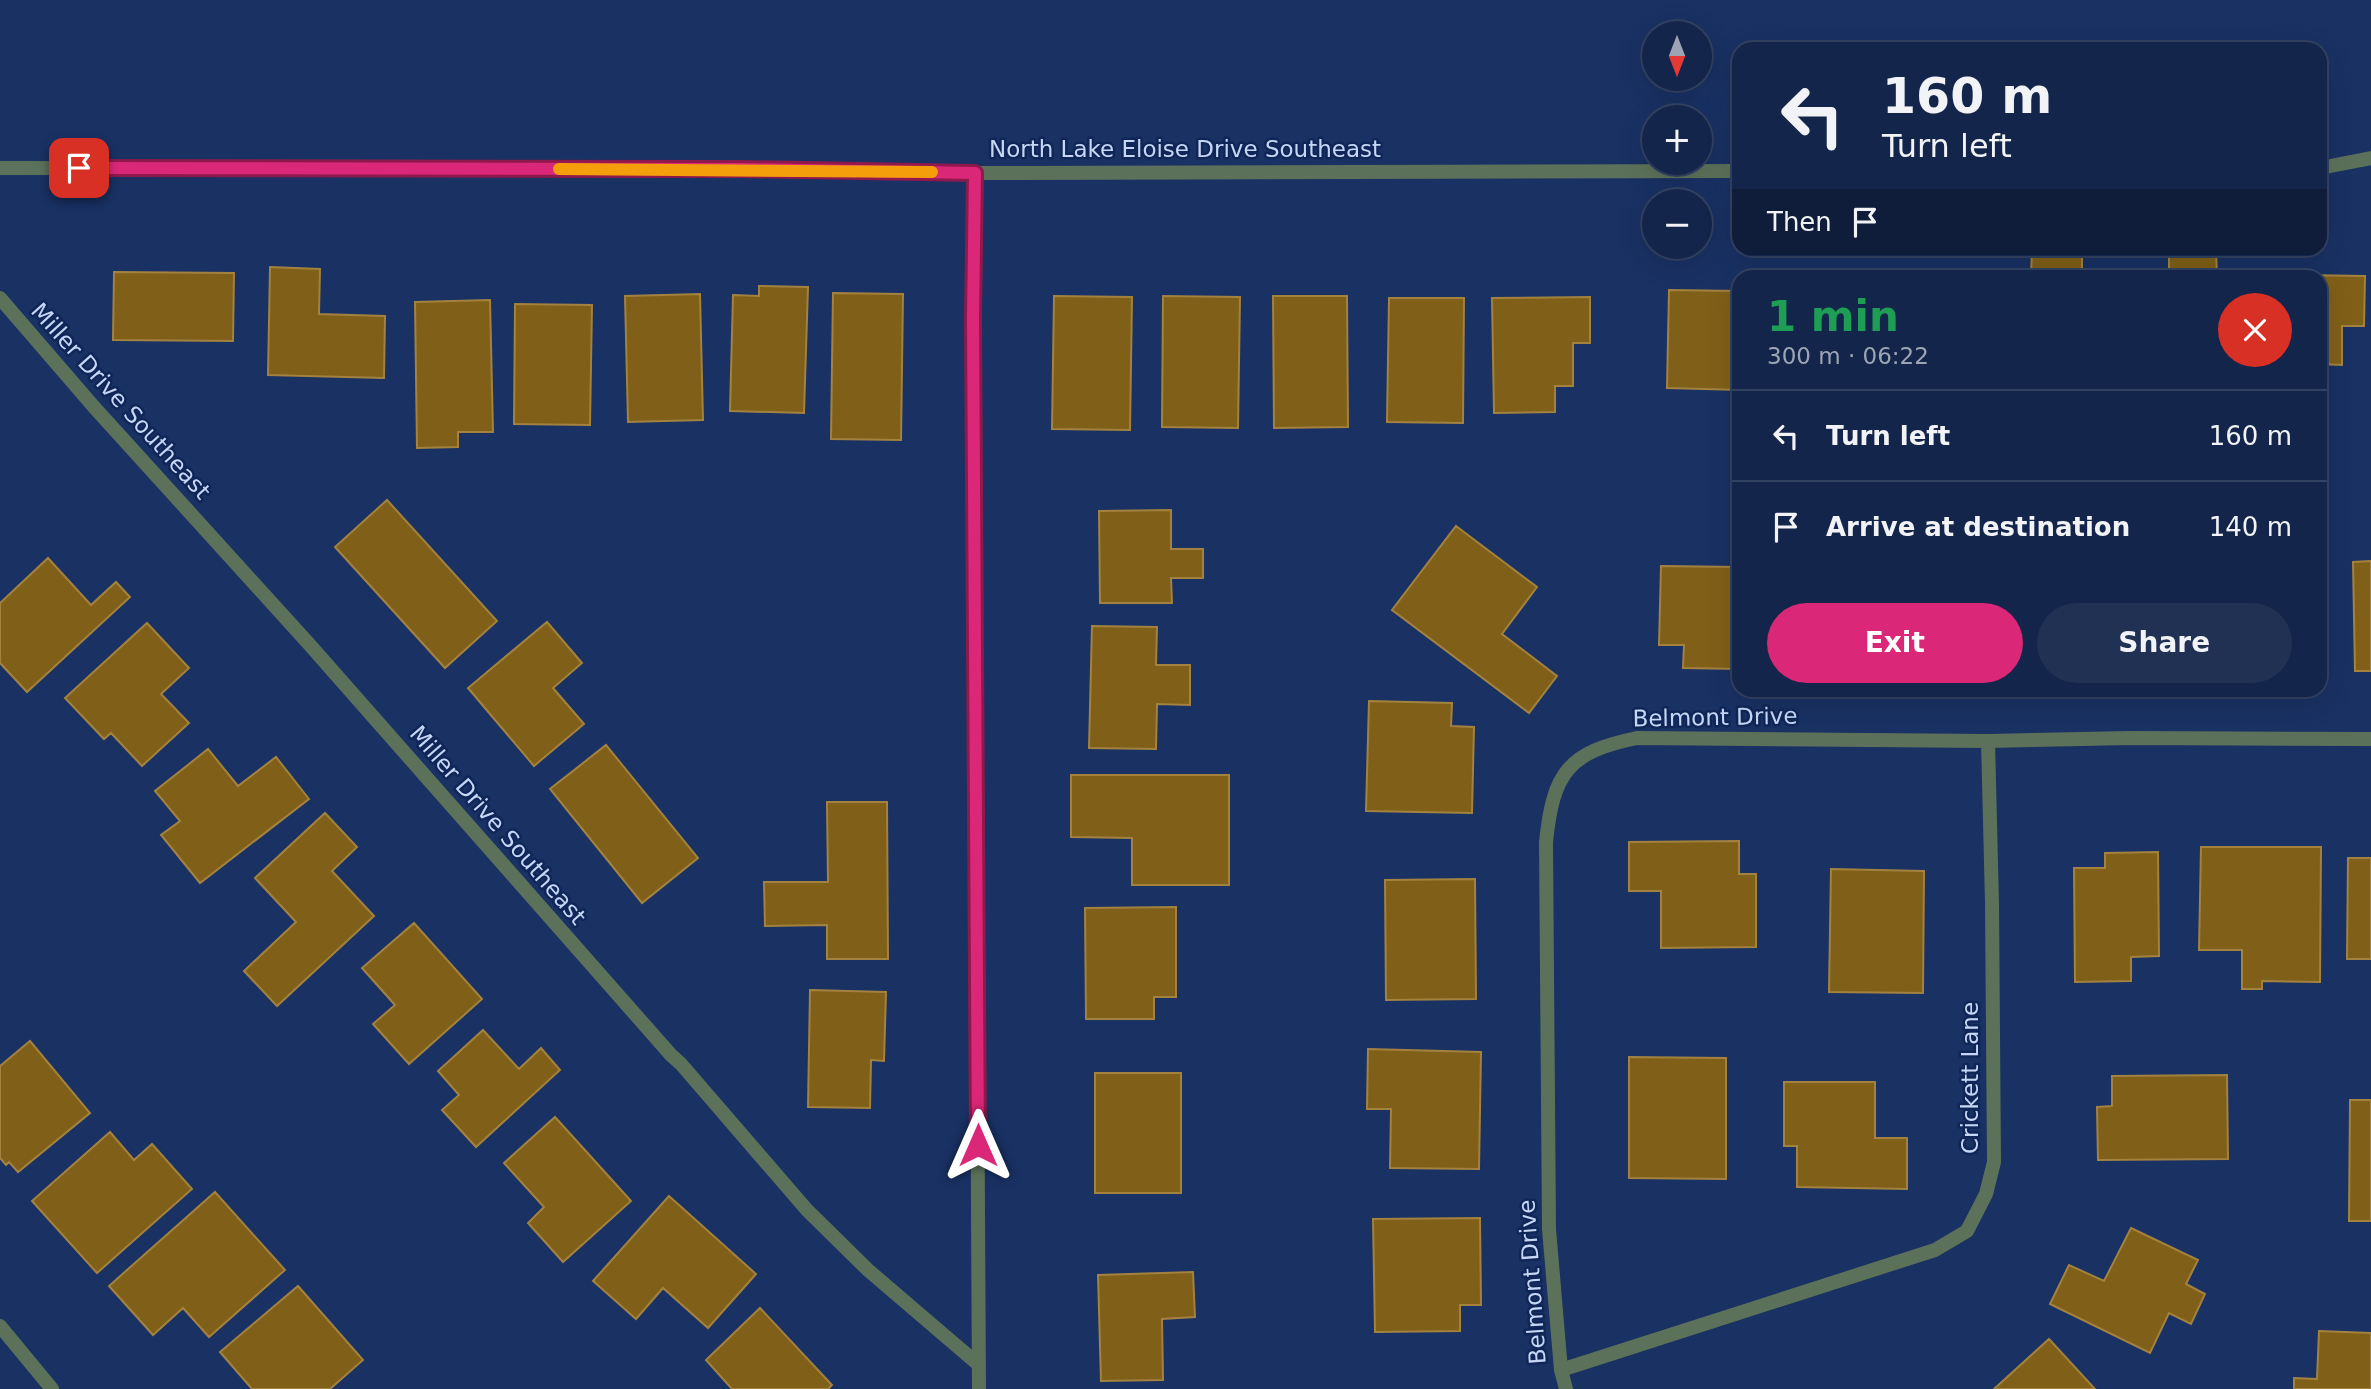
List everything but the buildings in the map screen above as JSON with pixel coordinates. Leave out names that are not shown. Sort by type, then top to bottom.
[{"type":"street","points":[[2327,167],[2371,158]]},
{"type":"street","name":"North Lake Eloise Drive Southeast","points":[[0,168],[741,169],[975,173],[1732,171]]},
{"type":"street","points":[[975,173],[973,333],[979,1389]]},
{"type":"street","name":"Miller Drive Southeast","points":[[0,298],[94,407],[309,644],[681,1064],[807,1210],[868,1270],[979,1365]]},
{"type":"street","name":"Belmont Drive","points":[[1566,1389],[1560,1370],[1549,1229],[1546,842],[1550,805],[1564,775],[1580,757],[1613,743],[1637,738],[1988,741],[2130,738],[2371,739]]},
{"type":"street","name":"Crickett Lane","points":[[1560,1370],[1935,1250],[1967,1231],[1986,1194],[1994,1162],[1988,741]]},
{"type":"street","points":[[0,1326],[52,1389]]},
{"type":"slow traffic","points":[[559,169],[932,172]]},
{"type":"route","points":[[79,168],[741,169],[975,173],[973,319],[978,1145]]}]
